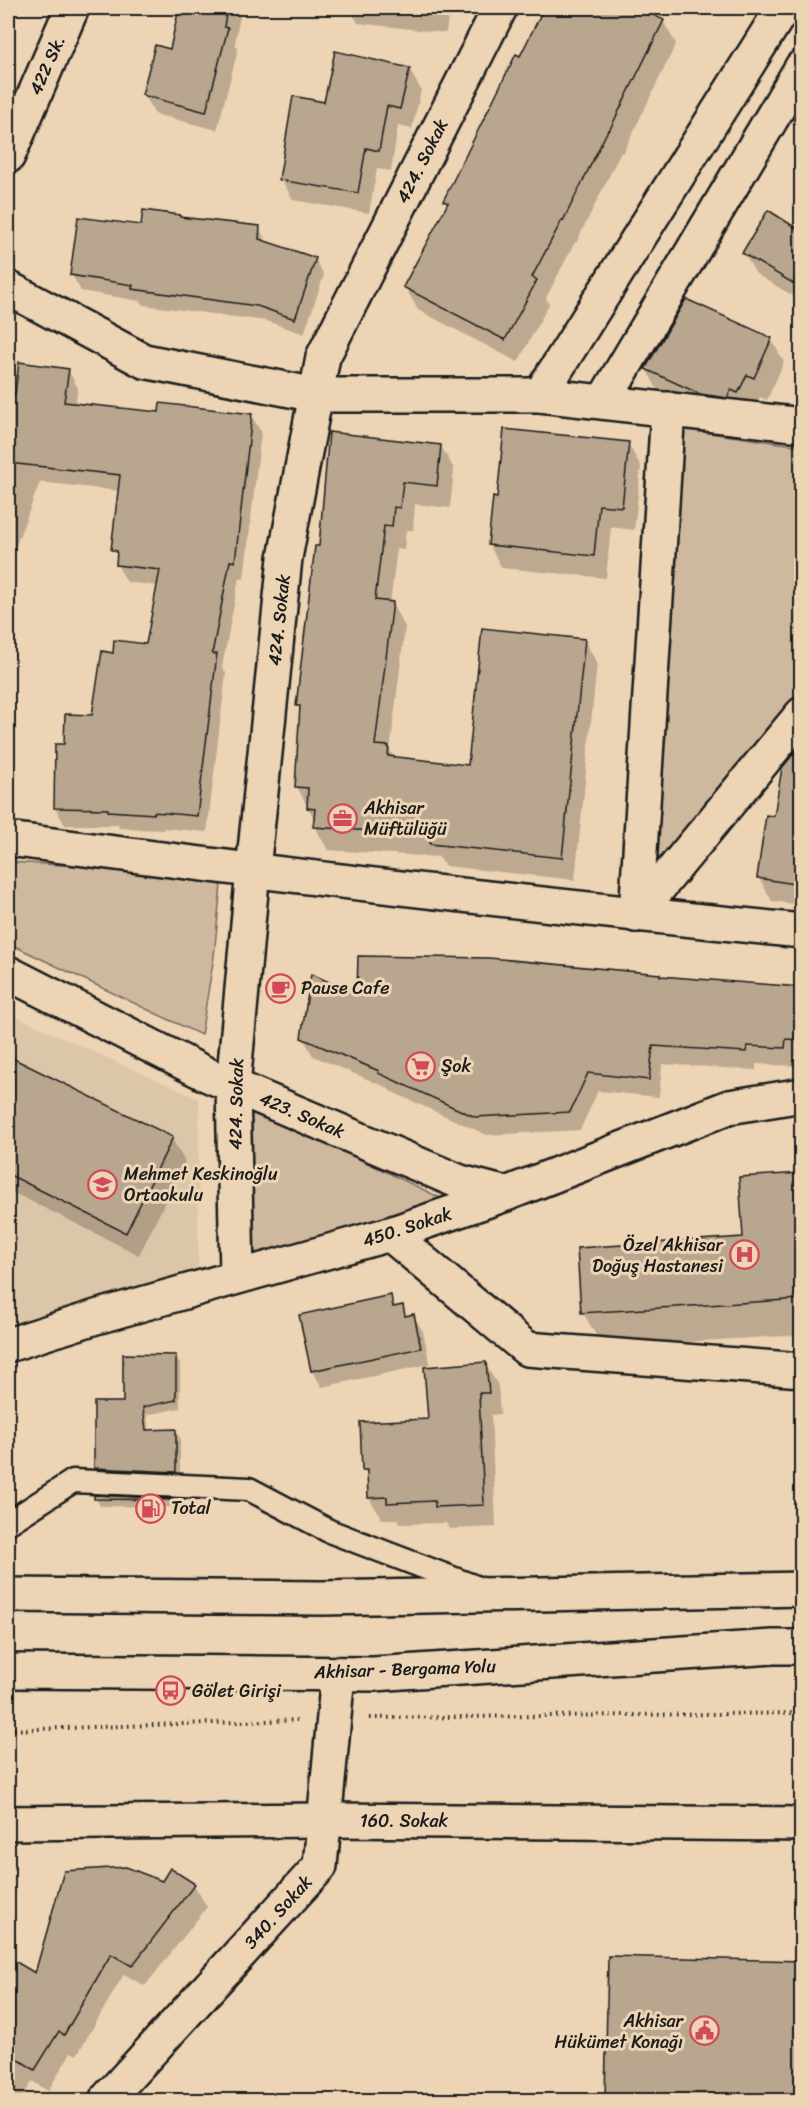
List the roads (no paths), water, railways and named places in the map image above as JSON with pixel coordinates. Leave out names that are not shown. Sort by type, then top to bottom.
[{"type":"street","name":"422 Sk.","points":[[8,156],[72,8]]},
{"type":"street","name":"424. Sokak","points":[[237,1276],[233,1086],[253,870],[285,558],[323,357],[500,8]]},
{"type":"street","points":[[540,395],[783,8]]},
{"type":"street","points":[[603,402],[801,67]]},
{"type":"street","points":[[8,288],[144,361],[316,394],[540,395],[801,425]]},
{"type":"street","points":[[636,915],[668,409]]},
{"type":"street","points":[[636,915],[801,714]]},
{"type":"street","points":[[8,840],[636,915],[801,931]]},
{"type":"street","name":"423. Sokak","points":[[8,973],[208,1075],[460,1182],[506,1194]]},
{"type":"street","name":"450. Sokak","points":[[8,1345],[237,1276],[390,1234],[506,1194],[729,1107],[801,1095]]},
{"type":"street","points":[[390,1234],[527,1349],[801,1370]]},
{"type":"street","points":[[8,1595],[310,1598],[801,1589]]},
{"type":"street","name":"Akhisar - Bergama Yolu","points":[[8,1671],[374,1674],[750,1648],[801,1647]]},
{"type":"street","name":"340. Sokak","points":[[106,2100],[320,1866],[338,1674]]},
{"type":"street","name":"160. Sokak","points":[[8,1823],[325,1820],[801,1824]]},
{"type":"lane","points":[[8,1523],[73,1481],[249,1489],[328,1531],[497,1595]]},
{"type":"place","name":"Akhisar Müftülüğü","points":[[343,818]]},
{"type":"place","name":"Pause Cafe","points":[[280,988]]},
{"type":"place","name":"Şok","points":[[420,1066]]},
{"type":"place","name":"Mehmet Keskinoğlu Ortaokulu","points":[[103,1184]]},
{"type":"place","name":"Özel Akhisar Doğuş Hastanesi","points":[[744,1255]]},
{"type":"place","name":"Total","points":[[150,1508]]},
{"type":"place","name":"Gölet Girişi","points":[[171,1691]]},
{"type":"place","name":"Akhisar Hükümet Konağı","points":[[704,2031]]}]
